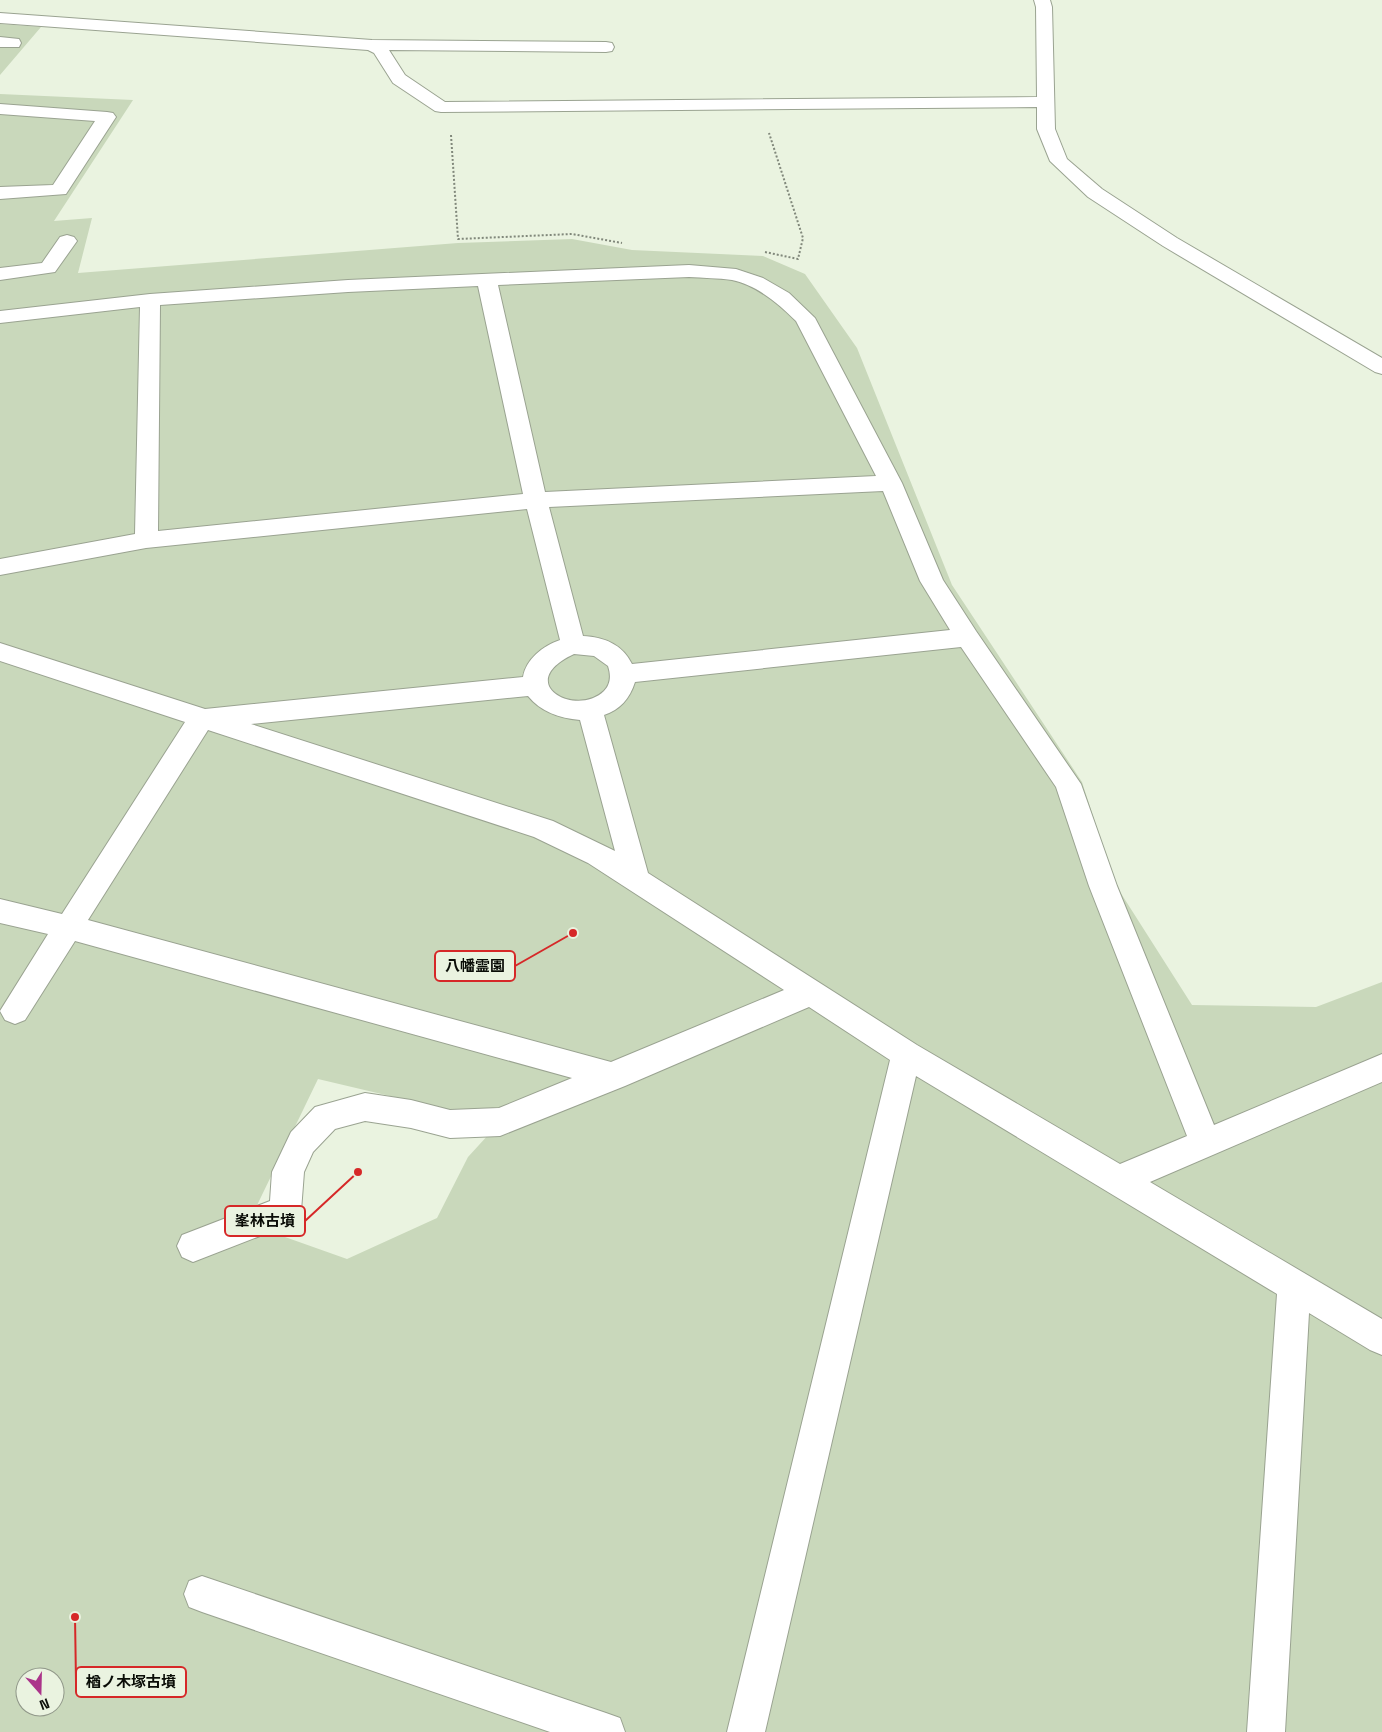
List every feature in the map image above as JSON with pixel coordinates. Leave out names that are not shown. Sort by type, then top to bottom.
[{"type":"street","points":[[1042,0],[1044,7],[1044,102],[1046,129],[1059,160],[1072,175],[1095,193],[1170,242],[1382,367]]},
{"type":"street","points":[[0,18],[372,45],[606,47]]},
{"type":"street","points":[[372,45],[380,50],[399,79],[441,107],[1044,102]]},
{"type":"street","points":[[0,108],[107,117],[59,190],[0,193]]},
{"type":"street","points":[[0,274],[48,268],[66,241]]},
{"type":"street","points":[[0,317],[150,300],[348,286],[689,271],[736,276],[769,288],[788,301],[805,318],[891,483],[932,581],[967,637],[1068,784],[1103,886],[1206,1144]]},
{"type":"street","points":[[487,281],[536,500],[573,645]]},
{"type":"street","points":[[146,540],[150,300]]},
{"type":"street","points":[[0,567],[146,540],[536,500],[891,483]]},
{"type":"street","points":[[623,674],[967,637]]},
{"type":"street","points":[[573,645],[591,645],[606,650],[615,656],[622,668],[621,685],[615,696],[606,703],[590,709],[577,710],[550,704],[542,696],[536,685],[538,667],[546,657],[559,649],[573,645]]},
{"type":"street","points":[[0,652],[543,829],[598,854],[906,1054],[1382,1338]]},
{"type":"street","points":[[201,718],[536,685]]},
{"type":"street","points":[[590,709],[635,877]]},
{"type":"street","points":[[15,1011],[201,718]]},
{"type":"street","points":[[0,911],[68,927],[614,1076]]},
{"type":"street","points":[[193,1246],[285,1212],[288,1172],[302,1142],[326,1117],[365,1107],[411,1114],[450,1124],[500,1122],[812,992]]},
{"type":"street","points":[[746,1732],[906,1054]]},
{"type":"street","points":[[1119,1180],[1382,1068]]},
{"type":"street","points":[[1266,1732],[1294,1286]]},
{"type":"street","points":[[202,1594],[606,1732]]},
{"type":"path","points":[[760,104],[803,238],[798,259],[765,252]]},
{"type":"path","points":[[450,107],[458,239],[572,234],[626,244]]},
{"type":"green space","points":[[0,24],[41,27],[0,75]]},
{"type":"green space","points":[[0,94],[133,100],[54,221],[92,218],[78,273],[458,243],[572,239],[632,250],[763,256],[805,274],[857,348],[952,585],[1082,782],[1115,884],[1192,1005],[1316,1007],[1382,982],[1382,1732],[0,1732]],"holes":[[[318,1079],[500,1122],[468,1157],[437,1218],[347,1259],[248,1224]]]},
{"type":"place","name":"八幡霊園","points":[[573,933]]},
{"type":"place","name":"峯林古墳","points":[[358,1172]]},
{"type":"place","name":"楢ノ木塚古墳","points":[[75,1617]]}]
